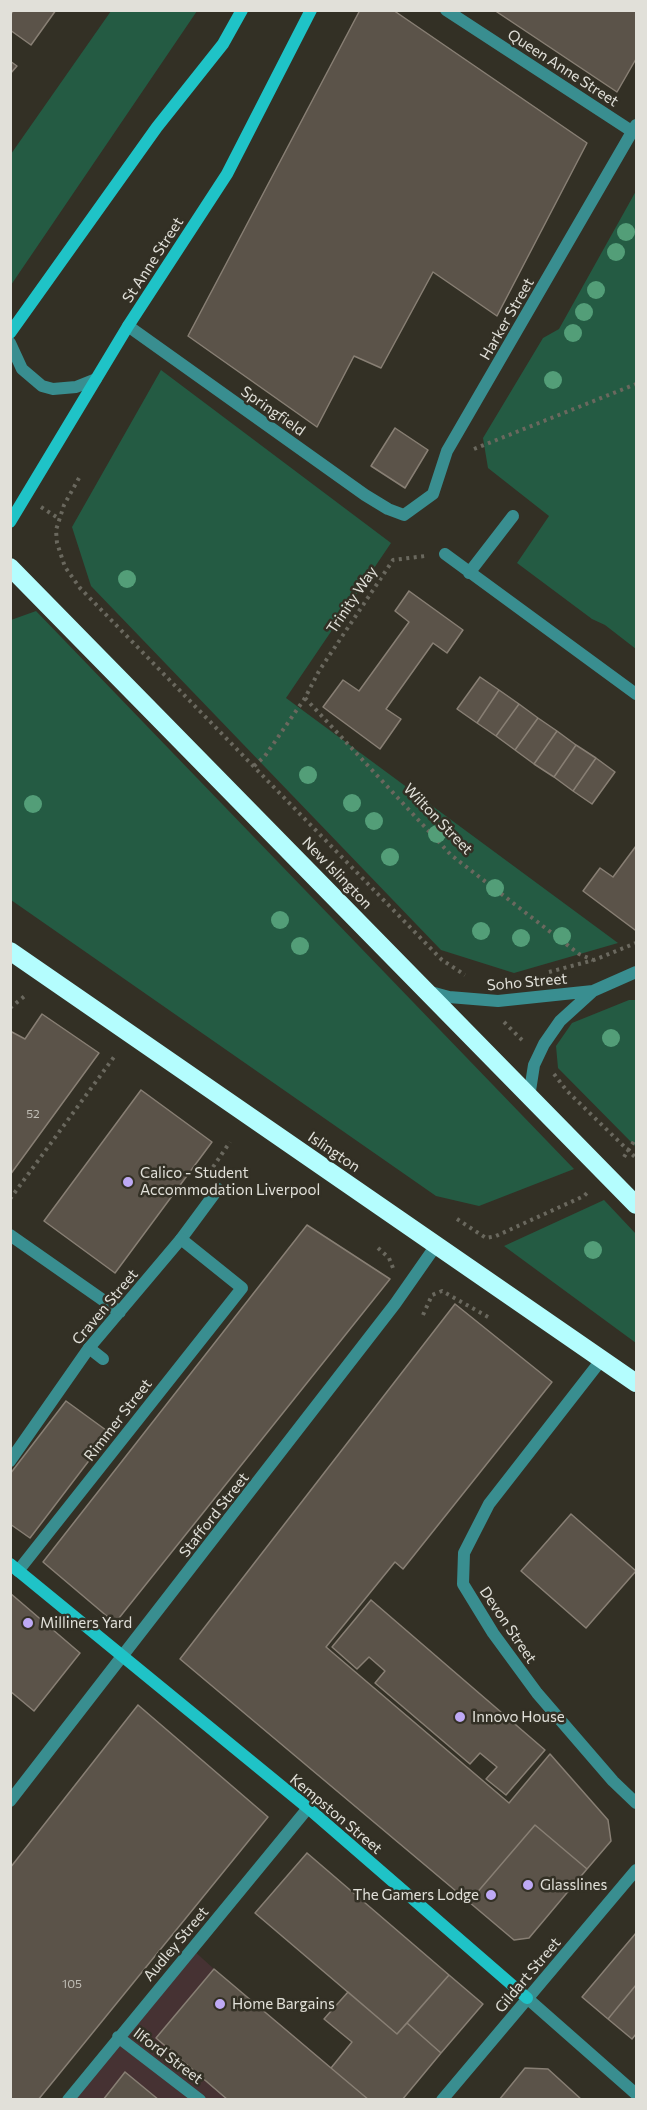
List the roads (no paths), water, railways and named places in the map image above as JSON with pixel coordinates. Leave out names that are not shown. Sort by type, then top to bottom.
[{"type":"highway","name":"New Islington","points":[[10,567],[636,1205]]},
{"type":"highway","name":"Islington","points":[[10,951],[636,1383]]},
{"type":"main road","points":[[10,333],[157,126],[223,44],[242,10]]},
{"type":"main road","name":"St Anne Street","points":[[10,522],[128,326],[227,174],[311,10]]},
{"type":"main road","name":"Kempston Street","points":[[14,1568],[308,1808],[527,1998]]},
{"type":"street","name":"Queen Anne Street","points":[[446,10],[635,129]]},
{"type":"street","name":"Harker Street","points":[[404,515],[433,494],[447,452],[635,129]]},
{"type":"street","name":"Springfield","points":[[128,326],[365,495],[388,509],[404,515]]},
{"type":"street","points":[[10,343],[22,369],[42,386],[70,388],[96,380]]},
{"type":"street","points":[[469,573],[513,516]]},
{"type":"street","points":[[445,554],[636,694]]},
{"type":"street","name":"Soho Street","points":[[427,991],[449,997],[485,1001],[593,991],[634,973]]},
{"type":"street","name":"Soho Street","points":[[529,1097],[538,1056],[551,1032],[593,991]]},
{"type":"street","name":"Craven Street","points":[[10,1461],[89,1348],[181,1239],[218,1189]]},
{"type":"street","points":[[10,1235],[120,1312]]},
{"type":"street","name":"Rimmer Street","points":[[14,1568],[242,1288],[181,1239]]},
{"type":"street","name":"Stafford Street","points":[[10,1801],[395,1304],[437,1244]]},
{"type":"street","points":[[89,1348],[103,1359]]},
{"type":"street","name":"Devon Street","points":[[602,1359],[489,1504],[464,1553],[463,1584],[492,1633],[537,1693],[613,1781],[636,1803]]},
{"type":"street","name":"Audley Street","points":[[68,2100],[308,1808]]},
{"type":"street","name":"Gildart Street","points":[[442,2100],[636,1870]]},
{"type":"street","name":"Kempston Street","points":[[527,1998],[636,2094]]},
{"type":"street","name":"Ilford Street","points":[[118,2037],[200,2100]]},
{"type":"place","name":"Calico - Student Accommodation Liverpool","points":[[128,1182]]},
{"type":"place","name":"Milliners Yard","points":[[28,1623]]},
{"type":"place","name":"Innovo House","points":[[460,1717]]},
{"type":"place","name":"Glasslines","points":[[528,1885]]},
{"type":"place","name":"The Gamers Lodge","points":[[491,1895]]},
{"type":"place","name":"Home Bargains","points":[[220,2004]]}]
